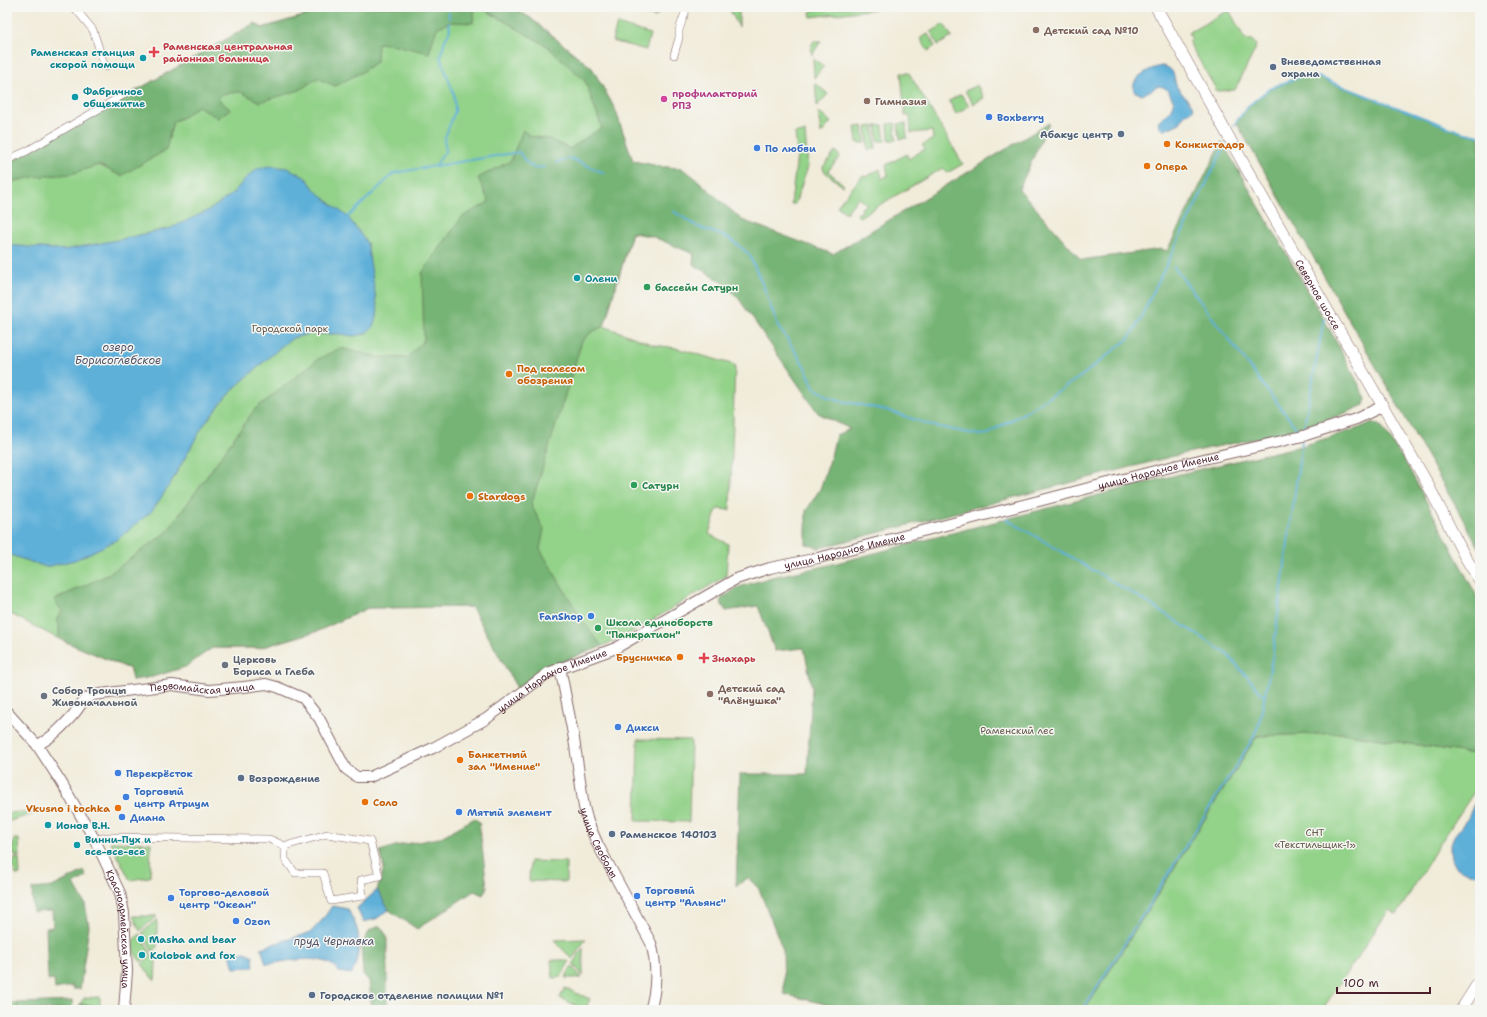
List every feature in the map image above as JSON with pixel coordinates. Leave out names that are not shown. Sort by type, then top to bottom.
[{"type":"main road","name":"Северное шоссе","points":[[1156,7],[1264,200],[1426,481],[1464,556],[1480,581]]},
{"type":"main road","points":[[1461,1010],[1480,980]]},
{"type":"street","points":[[74,7],[93,30],[105,67]]},
{"type":"street","points":[[674,55],[679,38],[679,30],[686,7]]},
{"type":"street","points":[[7,160],[27,151],[123,95]]},
{"type":"street","name":"улица Народное Имение","points":[[346,769],[357,777],[363,778],[380,774],[447,741],[486,719],[528,686],[548,673],[560,667],[616,648],[736,578],[770,568],[818,558],[1178,465],[1302,436],[1356,419],[1383,406]]},
{"type":"street","name":"улица Свободы","points":[[560,667],[574,739],[584,807],[588,822],[598,846],[651,943],[654,953],[655,982],[650,1010]]},
{"type":"street","name":"Первомайская улица","points":[[37,745],[43,742],[75,714],[83,700],[93,695],[172,685],[209,690],[244,688],[266,684],[289,691],[303,698],[318,718],[346,769]]},
{"type":"street","name":"Красноармейская улица","points":[[7,712],[37,745],[62,782],[95,840],[120,893],[124,913],[127,971],[124,1010]]},
{"type":"street","points":[[95,840],[107,837],[269,839],[285,846],[327,834],[370,841],[379,876],[360,880],[363,896],[331,901],[323,873],[296,873],[285,859],[285,846]]},
{"type":"green space","name":"Городской парк","points":[[334,7],[511,7],[529,17],[592,68],[615,109],[633,161],[663,167],[681,168],[651,236],[632,233],[604,326],[654,345],[676,348],[735,365],[730,510],[717,509],[709,534],[728,544],[726,576],[629,634],[543,670],[517,688],[472,607],[367,608],[318,631],[259,648],[212,648],[185,667],[152,677],[132,680],[130,669],[59,639],[7,612],[7,164],[255,23],[262,28]]},
{"type":"green space","points":[[334,7],[475,7],[473,23],[450,22],[437,28],[429,53],[395,45],[378,43],[377,61],[362,72],[335,86],[317,78],[300,90],[260,102],[241,92],[222,94],[218,99],[230,109],[218,118],[198,106],[185,116],[173,122],[166,150],[121,176],[99,165],[71,174],[34,177],[7,183],[7,164],[255,23],[262,28]]},
{"type":"green space","points":[[480,7],[511,7],[529,17],[592,68],[615,109],[633,161],[663,167],[681,168],[693,176],[742,220],[833,254],[1049,123],[1019,189],[1081,260],[1162,249],[1167,251],[1222,142],[1324,319],[1366,398],[1364,405],[1318,423],[1174,456],[819,548],[806,544],[806,511],[820,489],[830,460],[836,435],[850,429],[818,413],[739,299],[721,281],[693,264],[694,254],[651,236],[632,232],[604,326],[592,332],[582,341],[531,505],[544,529],[540,549],[582,620],[602,646],[543,670],[517,688],[472,607],[368,608],[318,631],[259,648],[212,648],[185,667],[152,677],[132,680],[130,669],[59,639],[59,624],[56,620],[62,611],[54,600],[109,574],[167,532],[254,410],[318,359],[340,348],[378,357],[407,358],[424,340],[422,273],[462,217],[489,202],[478,178],[512,160],[523,130],[530,136],[549,139],[570,149],[602,128],[585,81],[547,46]]},
{"type":"green space","points":[[629,7],[664,7],[655,17],[627,10]]},
{"type":"green space","points":[[728,7],[742,7],[739,13],[739,27]]},
{"type":"green space","points":[[819,7],[876,7],[877,9],[811,17],[810,12]]},
{"type":"green space","points":[[1229,10],[1245,39],[1252,40],[1256,44],[1255,50],[1235,90],[1217,91],[1188,41],[1192,39],[1188,33]]},
{"type":"green space","points":[[617,24],[650,34],[646,50],[612,41]]},
{"type":"green space","points":[[944,24],[952,37],[938,45],[931,32]]},
{"type":"green space","points":[[928,34],[935,46],[928,51],[920,38]]},
{"type":"green space","points":[[814,41],[821,41],[812,55],[811,46]]},
{"type":"green space","points":[[813,59],[824,66],[814,78]]},
{"type":"green space","points":[[901,73],[909,73],[963,164],[947,173],[943,168],[859,217],[857,214],[862,211],[861,208],[867,204],[858,198],[846,213],[837,206],[863,175],[866,177],[880,169],[882,179],[888,175],[886,165],[907,154],[908,159],[925,149],[922,145],[933,139],[932,131],[911,133],[910,116],[905,116]]},
{"type":"green space","points":[[1301,76],[1318,77],[1461,132],[1480,136],[1480,549],[1236,122],[1248,106],[1269,89]]},
{"type":"green space","points":[[815,83],[828,94],[817,106]]},
{"type":"green space","points":[[977,85],[984,98],[973,104],[965,91]]},
{"type":"green space","points":[[961,94],[969,106],[956,114],[949,101]]},
{"type":"green space","points":[[818,112],[831,122],[821,134]]},
{"type":"green space","points":[[895,123],[896,140],[889,140],[888,124]]},
{"type":"green space","points":[[906,123],[907,138],[900,139],[898,124]]},
{"type":"green space","points":[[883,125],[885,141],[878,141],[876,126]]},
{"type":"green space","points":[[863,126],[865,143],[857,143],[855,127]]},
{"type":"green space","points":[[874,126],[876,149],[868,150],[866,127]]},
{"type":"green space","points":[[805,132],[808,167],[795,204],[791,204],[797,155],[795,133]]},
{"type":"green space","points":[[836,151],[840,157],[828,171],[844,185],[842,186],[824,171],[823,167]]},
{"type":"green space","name":"Раменский лес","points":[[1373,422],[1382,427],[1407,465],[1480,602],[1480,755],[1343,733],[1257,736],[1085,1010],[849,1010],[784,994],[783,950],[759,889],[748,878],[736,886],[740,774],[807,774],[812,688],[804,648],[775,651],[758,606],[726,611],[720,602],[722,598],[739,587],[772,577],[821,567],[1180,474],[1305,445]]},
{"type":"green space","name":"СНТ «Текстильщик-1»","points":[[1343,733],[1480,755],[1480,783],[1437,848],[1397,915],[1389,910],[1322,1010],[1085,1010],[1257,736]]},
{"type":"green space","points":[[638,739],[691,740],[689,822],[636,821]]},
{"type":"green space","points":[[34,811],[33,814],[7,822],[7,813]]},
{"type":"green space","points":[[475,818],[479,822],[487,887],[483,895],[474,891],[417,929],[389,910],[377,890],[384,868],[380,851],[395,846],[439,838]]},
{"type":"green space","points":[[14,839],[19,839],[20,856],[15,856],[10,851],[9,848],[13,847]]},
{"type":"green space","points":[[110,842],[151,843],[150,877],[130,880]]},
{"type":"green space","points":[[15,858],[19,858],[20,875],[16,875],[14,869],[10,867]]},
{"type":"green space","points":[[530,861],[566,862],[566,882],[529,881]]},
{"type":"green space","points":[[84,871],[86,877],[74,884],[85,904],[89,926],[80,989],[73,989],[73,986],[55,989],[54,980],[48,980],[46,928],[53,927],[52,911],[33,912],[32,889],[52,887]]},
{"type":"green space","points":[[133,916],[157,916],[140,931]]},
{"type":"green space","points":[[157,919],[157,947],[153,952],[142,933]]},
{"type":"green space","points":[[380,926],[387,936],[387,1010],[372,1010],[369,981],[363,974],[361,946],[370,930]]},
{"type":"green space","points":[[140,934],[151,953],[141,962],[134,953],[133,940]]},
{"type":"green space","points":[[586,939],[572,959],[554,940]]},
{"type":"green space","points":[[583,948],[583,976],[573,963]]},
{"type":"green space","points":[[152,954],[156,962],[155,980],[142,964]]},
{"type":"green space","points":[[551,960],[565,960],[569,962],[561,977],[553,978]]},
{"type":"green space","points":[[572,966],[582,978],[565,978]]},
{"type":"green space","points":[[565,988],[590,999],[585,1010],[560,998]]},
{"type":"green space","points":[[100,997],[100,1006],[80,1004],[84,998]]},
{"type":"green space","points":[[73,1001],[72,1010],[17,1010],[17,1003]]},
{"type":"green space","points":[[7,1003],[17,1003],[17,1010],[7,1010]]},
{"type":"green space","points":[[80,1004],[100,1006],[100,1010],[79,1010]]},
{"type":"water","points":[[1162,66],[1171,70],[1176,85],[1194,108],[1191,112],[1184,115],[1180,123],[1165,130],[1159,126],[1158,122],[1174,104],[1169,92],[1165,88],[1159,86],[1142,95],[1134,91],[1133,86],[1142,74],[1153,68]]},
{"type":"water","name":"озеро Борисоглебское","points":[[271,166],[287,168],[300,174],[308,180],[315,190],[348,217],[367,243],[378,311],[373,327],[365,334],[353,336],[339,334],[309,334],[293,338],[283,345],[230,392],[203,426],[169,486],[152,511],[115,541],[75,560],[46,567],[7,554],[7,245],[64,250],[171,228],[211,209],[232,194],[246,178],[258,168]]},
{"type":"water","points":[[1480,790],[1480,876],[1465,872],[1456,867],[1451,858],[1450,848],[1454,836],[1468,818]]},
{"type":"water","name":"пруд Чернавка","points":[[377,890],[389,910],[376,919],[363,922],[357,908]]},
{"type":"water","name":"пруд Чернавка","points":[[332,906],[348,909],[357,929],[359,940],[358,953],[351,974],[339,972],[333,966],[325,962],[315,960],[305,959],[266,964],[261,948],[311,932]]},
{"type":"water","points":[[246,952],[253,956],[254,967],[234,968],[230,954]]},
{"type":"waterway","points":[[448,8],[449,18]]},
{"type":"waterway","points":[[436,165],[446,150],[444,140],[455,111],[454,94],[440,57],[445,40],[450,30],[449,23]]},
{"type":"waterway","points":[[1234,125],[1248,106],[1269,89],[1301,76],[1318,77],[1461,132],[1480,136]]},
{"type":"waterway","points":[[673,211],[698,227],[729,238],[749,254],[765,290],[778,327],[805,367],[814,388],[826,395],[842,401],[886,410],[934,426],[979,435],[989,434],[1080,377],[1128,339],[1136,327],[1223,149]]},
{"type":"waterway","points":[[348,217],[394,173],[519,152],[525,161],[534,168],[544,167]]},
{"type":"waterway","points":[[556,163],[570,158],[604,173]]},
{"type":"waterway","points":[[1174,267],[1300,433]]},
{"type":"waterway","points":[[1303,432],[1324,319]]},
{"type":"waterway","points":[[1083,1010],[1252,740],[1259,724],[1272,659],[1302,440]]},
{"type":"waterway","points":[[1006,519],[1142,599],[1227,654],[1264,696]]},
{"type":"place","name":"Детский сад №10","points":[[1036,30]]},
{"type":"place","name":"Раменская центральная районная больница","points":[[154,52]]},
{"type":"place","name":"Раменская станция скорой помощи","points":[[143,58]]},
{"type":"place","name":"Вневедомственная охрана","points":[[1273,67]]},
{"type":"place","name":"Фабричное общежитие","points":[[75,97]]},
{"type":"place","name":"профилакторий РПЗ","points":[[664,99]]},
{"type":"place","name":"Гимназия","points":[[867,101]]},
{"type":"place","name":"Boxberry","points":[[989,117]]},
{"type":"place","name":"Абакус центр","points":[[1121,134]]},
{"type":"place","name":"Конкистадор","points":[[1167,144]]},
{"type":"place","name":"По любви","points":[[757,148]]},
{"type":"place","name":"Опера","points":[[1147,166]]},
{"type":"place","name":"Олени","points":[[577,278]]},
{"type":"place","name":"бассейн Сатурн","points":[[647,287]]},
{"type":"place","name":"Под колесом обозрения","points":[[509,374]]},
{"type":"place","name":"Сатурн","points":[[634,485]]},
{"type":"place","name":"Stardogs","points":[[470,496]]},
{"type":"place","name":"FanShop","points":[[591,616]]},
{"type":"place","name":"Школа единоборств \"Панкратион\"","points":[[598,628]]},
{"type":"place","name":"Брусничка","points":[[680,657]]},
{"type":"place","name":"Знахарь","points":[[704,658]]},
{"type":"place","name":"Церковь Бориса и Глеба","points":[[225,665]]},
{"type":"place","name":"Детский сад \"Алёнушка\"","points":[[710,694]]},
{"type":"place","name":"Собор Троицы Живоначальной","points":[[44,696]]},
{"type":"place","name":"Дикси","points":[[618,727]]},
{"type":"place","name":"Банкетный зал \"Имение\"","points":[[460,760]]},
{"type":"place","name":"Перекрёсток","points":[[118,773]]},
{"type":"place","name":"Возрождение","points":[[241,778]]},
{"type":"place","name":"Торговый центр Атриум","points":[[126,797]]},
{"type":"place","name":"Соло","points":[[365,802]]},
{"type":"place","name":"Vkusno i tochka","points":[[118,808]]},
{"type":"place","name":"Мятый элемент","points":[[459,812]]},
{"type":"place","name":"Диана","points":[[122,817]]},
{"type":"place","name":"Ионов В.Н.","points":[[48,825]]},
{"type":"place","name":"Раменское 140103","points":[[612,834]]},
{"type":"place","name":"Винни-Пух и все-все-все","points":[[77,845]]},
{"type":"place","name":"Торговый центр \"Альянс\"","points":[[637,896]]},
{"type":"place","name":"Торгово-деловой центр \"Океан\"","points":[[171,898]]},
{"type":"place","name":"Ozon","points":[[236,921]]},
{"type":"place","name":"Masha and bear","points":[[141,939]]},
{"type":"place","name":"Kolobok and fox","points":[[142,955]]},
{"type":"place","name":"Городское отделение полиции №1","points":[[312,995]]}]
